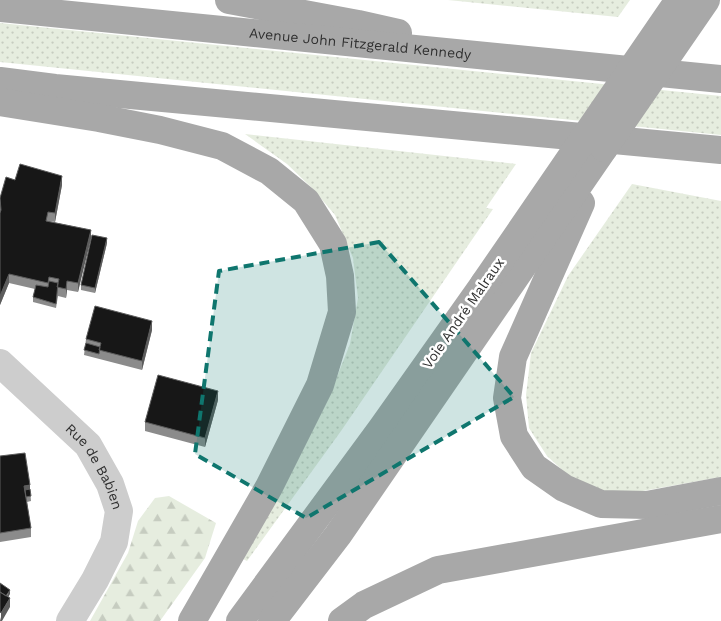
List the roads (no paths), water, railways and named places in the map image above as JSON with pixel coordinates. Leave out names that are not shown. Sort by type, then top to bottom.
[{"type":"main road","points":[[229,0],[358,24],[492,57]]},
{"type":"main road","name":"Voie André Malraux","points":[[272,621],[338,535],[679,0]]},
{"type":"main road","name":"Voie André Malraux","points":[[240,621],[382,428],[604,148],[706,0]]},
{"type":"main road","name":"Avenue John Fitzgerald Kennedy","points":[[0,8],[721,80]]},
{"type":"main road","points":[[0,81],[55,88],[721,150]]},
{"type":"main road","points":[[0,102],[160,130],[222,146],[269,171],[306,201],[332,244],[340,276],[342,312],[320,385],[269,487],[192,621]]},
{"type":"main road","points":[[666,145],[721,164]]},
{"type":"main road","points":[[604,148],[564,244],[513,357],[507,398],[514,436],[534,467],[564,488],[601,504],[646,505],[721,491]]},
{"type":"main road","points":[[342,621],[364,605],[438,570],[721,519]]},
{"type":"street","name":"Rue de Babien","points":[[0,363],[88,445],[110,484],[119,511],[114,542],[95,580],[70,621]]}]
